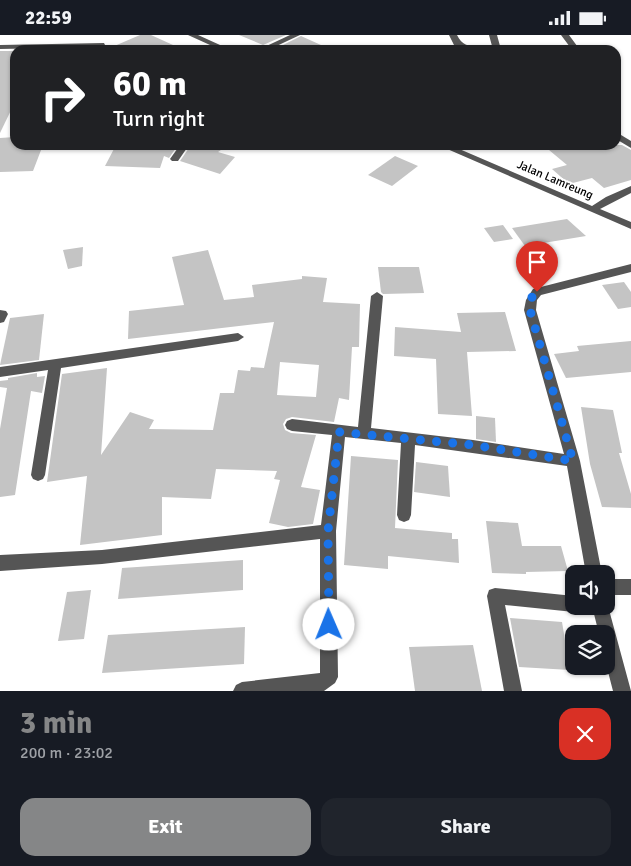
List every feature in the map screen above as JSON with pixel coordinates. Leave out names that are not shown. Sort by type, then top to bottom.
[{"type":"street","points":[[194,35],[216,45]]},
{"type":"street","points":[[273,45],[296,35]]},
{"type":"street","points":[[175,159],[181,150]]},
{"type":"street","name":"Jalan Lamreung","points":[[454,150],[631,226]]},
{"type":"street","points":[[592,210],[609,199],[631,189]]},
{"type":"street","points":[[592,565],[573,461],[530,310],[530,303],[532,297],[537,292],[631,268]]},
{"type":"street","points":[[364,434],[377,296]]},
{"type":"street","points":[[0,372],[238,337]]},
{"type":"street","points":[[38,475],[55,365]]},
{"type":"street","points":[[292,425],[339,432],[408,438],[573,461]]},
{"type":"street","points":[[242,691],[322,683],[329,677],[328,531],[339,432]]},
{"type":"street","points":[[404,515],[408,438]]},
{"type":"street","points":[[0,563],[102,557],[328,531]]},
{"type":"street","points":[[615,587],[631,587]]},
{"type":"street","points":[[513,691],[496,596],[565,603]]},
{"type":"street","points":[[601,615],[622,691]]},
{"type":"building","points":[[140,35],[151,35],[173,45],[117,45]]},
{"type":"building","points":[[239,35],[286,35],[263,45]]},
{"type":"building","points":[[301,36],[321,45],[283,45]]},
{"type":"building","points":[[0,51],[10,51],[10,112],[0,133]]},
{"type":"building","points":[[10,137],[10,150],[41,150],[33,171],[0,172],[0,138]]},
{"type":"building","points":[[622,145],[631,150],[631,180],[604,188],[592,178],[569,184],[552,169],[567,165],[549,150],[621,150]]},
{"type":"building","points":[[113,150],[175,150],[169,158],[164,156],[160,168],[105,166]]},
{"type":"building","points":[[188,150],[221,150],[218,152],[235,157],[220,174],[180,161]]},
{"type":"building","points":[[395,156],[418,166],[392,186],[368,175]]},
{"type":"building","points":[[567,219],[586,236],[525,246],[512,228]]},
{"type":"building","points":[[503,225],[513,239],[494,242],[484,228]]},
{"type":"building","points":[[83,247],[82,266],[68,269],[63,250]]},
{"type":"building","points":[[208,250],[224,300],[254,297],[252,285],[302,279],[302,276],[327,278],[323,302],[360,304],[359,347],[352,347],[349,400],[339,398],[334,422],[292,417],[286,419],[283,424],[285,430],[291,433],[316,435],[301,487],[320,490],[313,524],[288,527],[269,523],[280,480],[274,479],[277,471],[216,469],[211,499],[162,497],[162,535],[80,545],[87,476],[47,482],[62,374],[107,368],[101,455],[130,412],[154,420],[149,429],[213,430],[220,393],[234,393],[238,370],[250,371],[251,367],[264,368],[274,322],[128,339],[129,311],[184,305],[172,257]],"holes":[[[280,362],[319,365],[316,397],[277,395]]]},
{"type":"building","points":[[378,267],[419,267],[424,293],[383,294],[381,292]]},
{"type":"building","points":[[624,282],[631,292],[631,307],[618,309],[602,285]]},
{"type":"building","points":[[505,312],[516,351],[467,352],[472,416],[438,414],[436,359],[394,356],[395,327],[461,332],[457,313]]},
{"type":"building","points":[[44,314],[39,360],[0,365],[10,318]]},
{"type":"building","points":[[631,341],[631,372],[566,378],[554,354],[579,351],[577,346]]},
{"type":"building","points":[[37,373],[37,377],[45,376],[42,393],[31,391],[15,495],[0,497],[0,429],[7,388],[0,387],[0,381]]},
{"type":"building","points":[[581,407],[613,410],[622,453],[619,453],[631,494],[631,508],[602,507],[590,464]]},
{"type":"building","points":[[476,416],[495,418],[496,442],[476,439]]},
{"type":"building","points":[[351,456],[398,460],[395,528],[452,533],[452,539],[458,539],[459,563],[388,556],[388,569],[344,565]]},
{"type":"building","points":[[416,462],[448,466],[450,497],[414,492]]},
{"type":"building","points":[[486,521],[518,523],[522,546],[561,546],[566,565],[565,571],[526,572],[526,574],[492,573]]},
{"type":"building","points":[[243,560],[243,590],[118,599],[122,568]]},
{"type":"building","points":[[91,590],[84,639],[58,641],[67,592]]},
{"type":"building","points":[[510,618],[562,622],[565,640],[565,670],[519,667]]},
{"type":"building","points":[[245,627],[244,664],[102,673],[108,635]]},
{"type":"building","points":[[473,645],[482,691],[415,691],[409,647]]},
{"type":"route","points":[[329,625],[328,531],[339,432],[473,445],[573,461],[530,310],[532,297],[537,292]]}]
